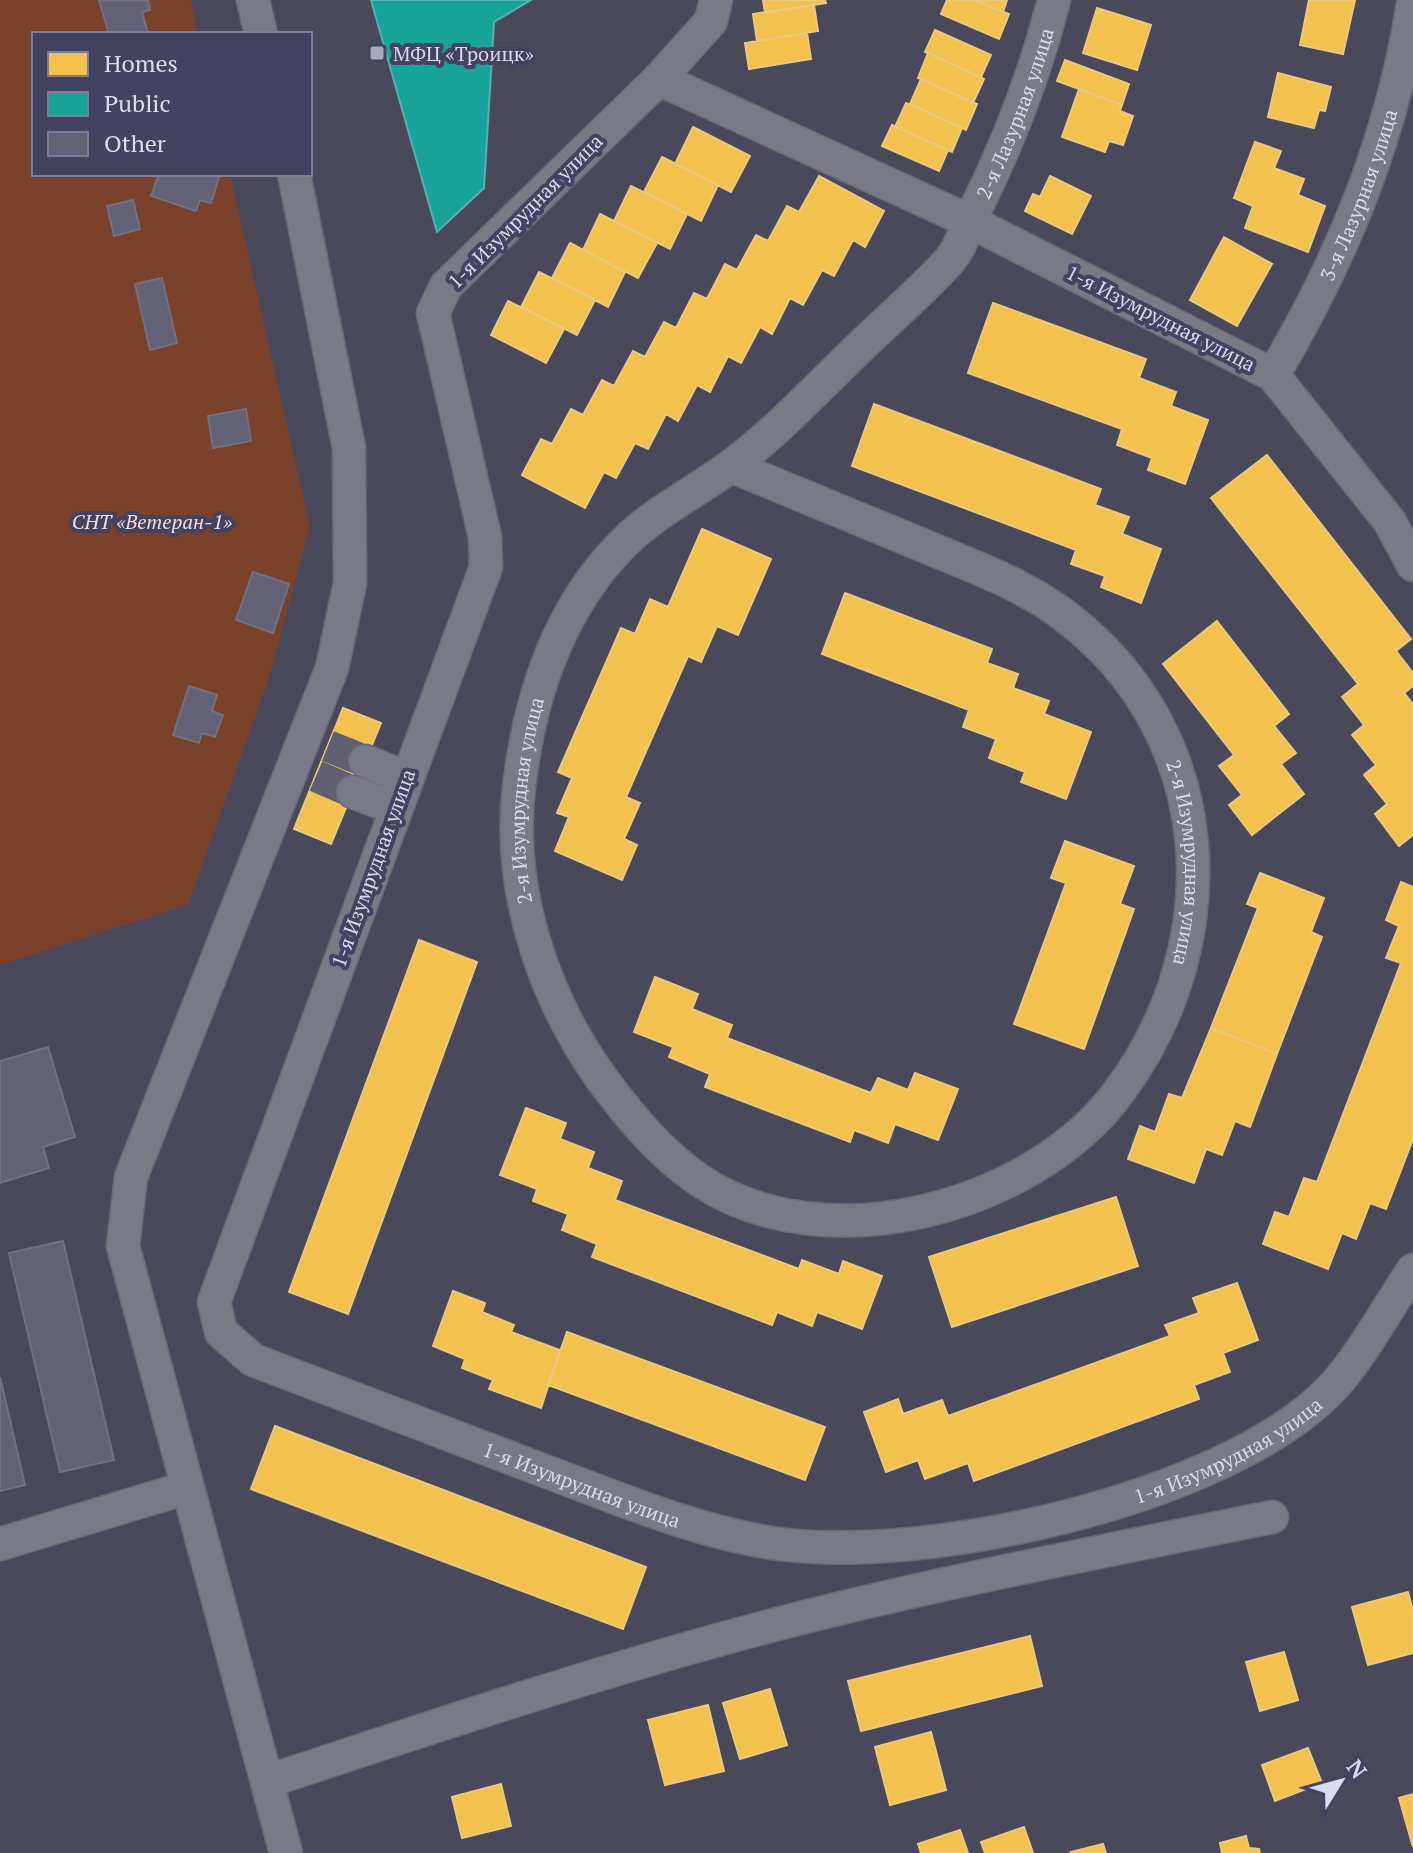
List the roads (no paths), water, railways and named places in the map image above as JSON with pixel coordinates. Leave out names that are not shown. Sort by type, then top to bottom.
[{"type":"street","points":[[253,0],[261,32]]},
{"type":"street","points":[[659,79],[711,21],[716,0]]},
{"type":"street","name":"2-я Лазурная улица","points":[[969,221],[1008,144],[1035,73],[1054,0]]},
{"type":"street","name":"3-я Лазурная улица","points":[[1273,375],[1332,268],[1357,212],[1394,95],[1413,4]]},
{"type":"street","name":"1-я Изумрудная улица","points":[[1413,565],[1390,522],[1273,375],[969,221],[659,79],[446,286],[433,313],[485,537],[486,567],[394,808],[214,1302],[221,1332],[253,1360],[688,1525],[773,1543],[853,1549],[934,1542],[1063,1516],[1174,1483],[1261,1444],[1333,1388],[1413,1270]]},
{"type":"street","points":[[286,1853],[123,1246],[131,1177],[316,741],[350,583],[353,519],[349,448],[294,176]]},
{"type":"street","name":"2-я Изумрудная улица","points":[[731,466],[982,570],[1028,591],[1062,613],[1095,640],[1133,682],[1159,722],[1179,772],[1189,811],[1194,863],[1191,917],[1176,976],[1149,1044],[1115,1097],[1077,1134],[1031,1169],[974,1197],[859,1222],[784,1214],[746,1204],[700,1181],[643,1133],[597,1072],[563,1016],[535,946],[520,881],[517,798],[526,735],[542,672],[566,618],[628,539],[673,502],[731,466],[774,430],[956,254],[969,221]]},
{"type":"street","points":[[365,761],[406,778]]},
{"type":"street","points":[[353,792],[394,808]]},
{"type":"street","points":[[0,1544],[186,1488]]},
{"type":"street","points":[[268,1781],[596,1674],[722,1639],[1031,1566],[1272,1517]]},
{"type":"tunnel","points":[[328,746],[365,761]]},
{"type":"tunnel","points":[[316,776],[353,792]]},
{"type":"place","name":"МФЦ «Троицк»","points":[[377,53]]},
{"type":"park label","name":"СНТ «Ветеран-1»","points":[[152,521]]}]
